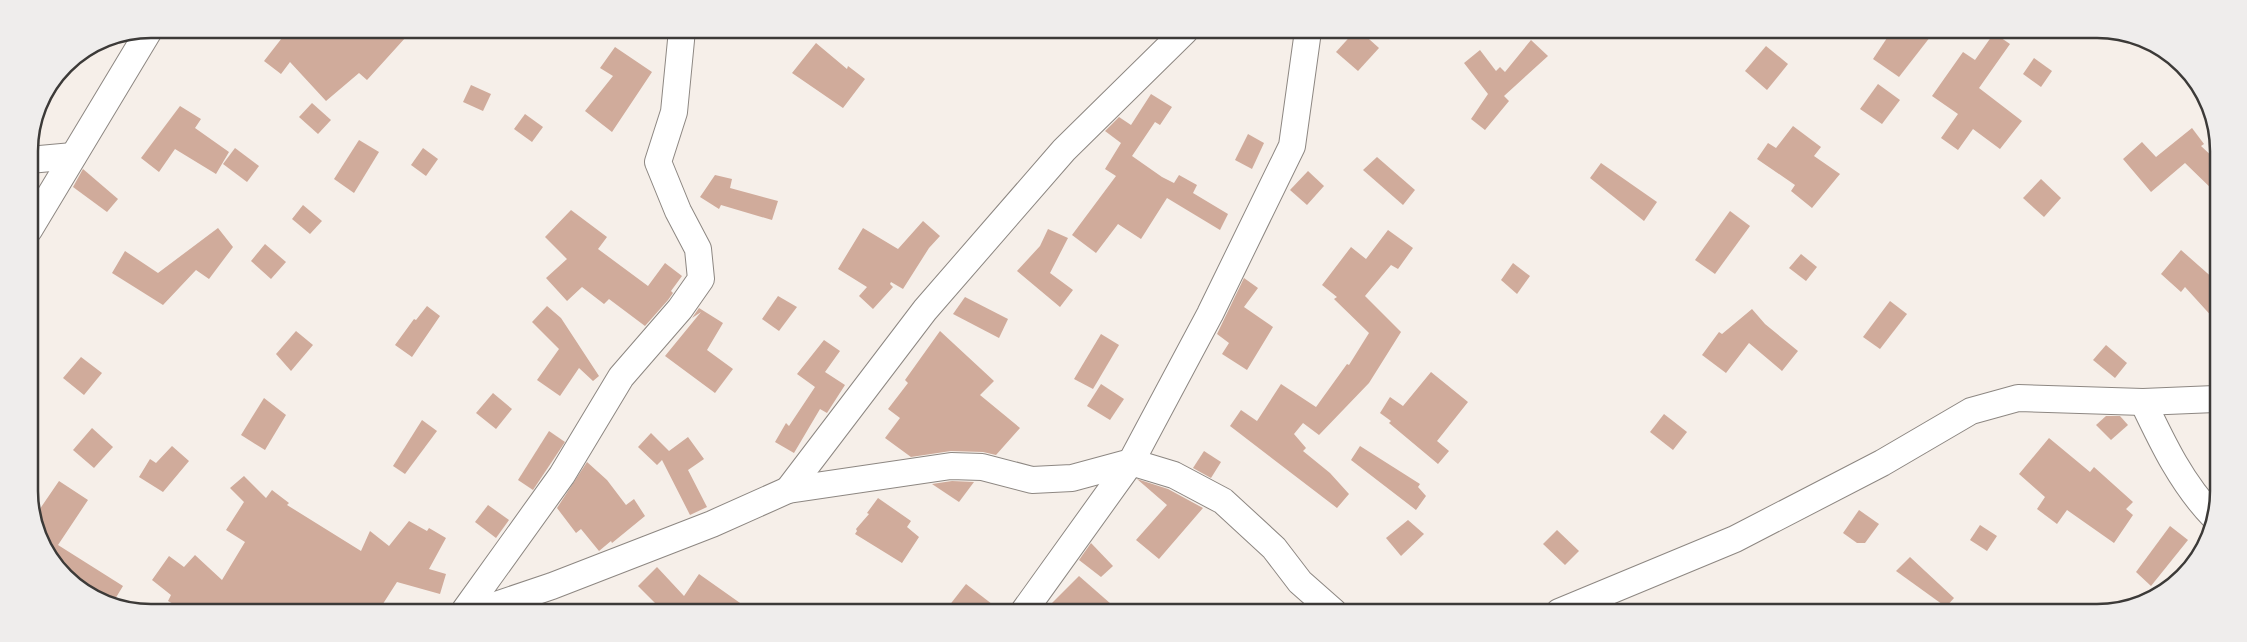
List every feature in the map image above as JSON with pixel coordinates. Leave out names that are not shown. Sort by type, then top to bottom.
[{"type":"street","points":[[38,216],[145,38]]},
{"type":"street","points":[[469,604],[562,475],[621,377],[680,309],[702,279],[698,249],[678,211],[658,162],[674,112],[681,38]]},
{"type":"street","points":[[788,490],[924,310],[1064,150],[1178,38]]},
{"type":"street","points":[[1029,604],[1131,462],[1210,314],[1292,146],[1307,38]]},
{"type":"street","points":[[38,159],[73,156]]},
{"type":"street","points":[[1578,604],[1735,539],[1882,463],[1971,411],[2018,398],[2143,402],[2210,399]]},
{"type":"street","points":[[2143,402],[2172,461],[2198,500],[2208,511]]},
{"type":"street","points":[[499,604],[552,586],[712,524],[788,490],[951,466],[982,467],[1032,480],[1072,478],[1131,462],[1174,475],[1223,501],[1274,548],[1300,582],[1325,604]]},
{"type":"building","points":[[282,38],[405,38],[367,80],[359,73],[326,101],[290,62],[281,74],[264,61]]},
{"type":"building","points":[[1349,38],[1368,38],[1379,48],[1358,71],[1336,52]]},
{"type":"building","points":[[1887,38],[1929,38],[1899,77],[1873,59]]},
{"type":"building","points":[[1990,38],[2001,38],[2010,44],[1979,88],[2022,121],[2000,149],[1973,129],[1958,150],[1941,138],[1958,114],[1932,96],[1963,52],[1975,60]]},
{"type":"building","points":[[1531,40],[1548,56],[1504,96],[1509,101],[1485,130],[1471,119],[1488,94],[1464,63],[1480,50],[1496,71],[1500,67],[1505,72]]},
{"type":"building","points":[[816,43],[847,69],[848,66],[865,79],[843,108],[792,73]]},
{"type":"building","points":[[1766,46],[1788,64],[1767,90],[1745,71]]},
{"type":"building","points":[[615,47],[652,72],[612,132],[585,111],[613,76],[600,68]]},
{"type":"building","points":[[2034,58],[2052,71],[2041,87],[2023,74]]},
{"type":"building","points":[[1878,84],[1900,100],[1882,124],[1860,109]]},
{"type":"building","points":[[471,85],[491,94],[483,111],[463,102]]},
{"type":"building","points":[[1151,94],[1172,107],[1160,125],[1155,122],[1132,156],[1174,183],[1179,175],[1197,185],[1193,193],[1228,214],[1220,230],[1167,198],[1141,239],[1118,224],[1096,253],[1072,235],[1116,176],[1105,169],[1121,143],[1105,131],[1119,117],[1131,125]]},
{"type":"building","points":[[312,103],[331,120],[318,134],[299,117]]},
{"type":"building","points":[[180,106],[201,119],[195,128],[229,152],[216,174],[175,149],[159,172],[141,158]]},
{"type":"building","points":[[525,114],[543,127],[532,142],[514,129]]},
{"type":"building","points":[[1793,126],[1821,147],[1814,156],[1840,174],[1812,208],[1791,191],[1795,185],[1757,159],[1768,143],[1776,148]]},
{"type":"building","points":[[2192,128],[2204,144],[2201,146],[2210,154],[2210,187],[2185,163],[2151,192],[2123,159],[2142,142],[2156,157]]},
{"type":"building","points":[[1248,134],[1264,143],[1252,169],[1235,160]]},
{"type":"building","points":[[359,140],[379,152],[354,193],[334,179]]},
{"type":"building","points":[[235,148],[259,166],[247,182],[223,164]]},
{"type":"building","points":[[423,148],[438,159],[426,176],[411,165]]},
{"type":"building","points":[[1377,157],[1415,190],[1403,205],[1363,170]]},
{"type":"building","points":[[1601,163],[1657,202],[1644,221],[1590,178]]},
{"type":"building","points":[[83,169],[118,199],[107,212],[73,187]]},
{"type":"building","points":[[1308,171],[1324,186],[1307,205],[1290,190]]},
{"type":"building","points":[[715,175],[732,179],[730,188],[778,201],[772,220],[721,205],[719,209],[700,197]]},
{"type":"building","points":[[2041,179],[2061,198],[2044,217],[2023,198]]},
{"type":"building","points":[[303,205],[322,221],[310,234],[292,219]]},
{"type":"building","points":[[571,210],[607,237],[598,249],[648,286],[665,263],[682,276],[671,291],[673,293],[668,300],[645,326],[609,299],[604,304],[582,287],[567,301],[546,278],[567,259],[545,237]]},
{"type":"building","points":[[1730,211],[1750,226],[1715,274],[1695,260]]},
{"type":"building","points":[[923,221],[940,236],[929,248],[903,289],[891,282],[890,284],[893,287],[873,309],[859,296],[867,287],[838,269],[863,228],[898,249]]},
{"type":"building","points":[[218,228],[233,247],[209,279],[196,270],[163,305],[112,273],[125,251],[158,273]]},
{"type":"building","points":[[1048,229],[1068,238],[1050,273],[1073,290],[1060,307],[1017,271],[1040,246]]},
{"type":"building","points":[[1388,230],[1413,248],[1398,269],[1391,265],[1365,296],[1401,332],[1369,383],[1319,435],[1303,423],[1294,434],[1306,448],[1303,451],[1330,473],[1349,494],[1337,508],[1230,426],[1241,410],[1257,421],[1281,384],[1316,407],[1347,364],[1349,365],[1369,333],[1334,299],[1337,297],[1322,285],[1351,247],[1366,259]]},
{"type":"building","points":[[265,244],[286,262],[271,279],[251,261]]},
{"type":"building","points":[[2181,250],[2210,276],[2210,314],[2185,287],[2181,292],[2161,274]]},
{"type":"building","points":[[1801,254],[1817,267],[1806,281],[1789,268]]},
{"type":"building","points":[[1513,263],[1530,276],[1517,294],[1501,280]]},
{"type":"building","points":[[1244,278],[1258,288],[1244,307],[1273,327],[1247,370],[1222,354],[1229,343],[1217,334]]},
{"type":"building","points":[[778,296],[797,307],[779,331],[762,319]]},
{"type":"building","points":[[965,297],[1008,319],[999,338],[953,314]]},
{"type":"building","points":[[1890,301],[1907,314],[1880,349],[1863,337]]},
{"type":"building","points":[[427,306],[440,316],[412,357],[395,345],[414,319],[416,320]]},
{"type":"building","points":[[547,306],[561,318],[599,376],[593,381],[579,368],[560,396],[537,380],[559,349],[532,322]]},
{"type":"building","points":[[699,308],[723,323],[707,350],[733,369],[715,393],[665,356],[701,312],[692,318]]},
{"type":"building","points":[[1752,309],[1765,324],[1798,351],[1782,371],[1749,343],[1726,373],[1702,355],[1719,332],[1722,334]]},
{"type":"building","points":[[296,331],[313,345],[291,371],[276,354]]},
{"type":"building","points":[[940,331],[994,381],[980,395],[1020,428],[996,455],[983,452],[951,451],[911,457],[885,438],[900,418],[888,409],[908,383],[905,380]]},
{"type":"building","points":[[1101,334],[1119,345],[1093,389],[1074,379]]},
{"type":"building","points":[[824,340],[840,351],[825,372],[845,385],[827,413],[820,409],[794,453],[775,442],[786,423],[789,426],[815,387],[797,374]]},
{"type":"building","points":[[2106,345],[2127,363],[2115,378],[2093,360]]},
{"type":"building","points":[[81,357],[102,373],[84,395],[63,378]]},
{"type":"building","points":[[1431,372],[1468,402],[1437,441],[1449,451],[1438,464],[1389,423],[1391,421],[1380,413],[1390,397],[1403,406]]},
{"type":"building","points":[[1101,384],[1124,399],[1110,420],[1087,406]]},
{"type":"building","points":[[493,393],[512,409],[496,429],[476,413]]},
{"type":"building","points":[[264,398],[286,415],[265,450],[241,435]]},
{"type":"building","points":[[1664,414],[1687,432],[1673,450],[1650,432]]},
{"type":"building","points":[[2106,416],[2120,416],[2128,425],[2111,440],[2096,425]]},
{"type":"building","points":[[422,420],[437,431],[405,474],[393,466]]},
{"type":"building","points":[[92,428],[113,447],[94,468],[73,450]]},
{"type":"building","points":[[549,431],[565,442],[533,490],[518,480]]},
{"type":"building","points":[[651,433],[669,451],[688,437],[704,459],[688,470],[707,507],[690,515],[662,460],[657,465],[638,447]]},
{"type":"building","points":[[2049,438],[2090,472],[2094,467],[2133,502],[2126,509],[2133,515],[2114,543],[2067,510],[2057,524],[2037,509],[2045,497],[2019,474]]},
{"type":"building","points":[[172,446],[189,461],[163,492],[139,477],[150,459],[156,463]]},
{"type":"building","points":[[1360,446],[1420,484],[1418,487],[1426,496],[1416,510],[1351,460]]},
{"type":"building","points":[[1204,451],[1221,462],[1211,478],[1193,468]]},
{"type":"building","points":[[587,462],[607,480],[626,505],[634,499],[645,516],[612,543],[611,541],[599,551],[581,529],[576,533],[557,508]]},
{"type":"building","points":[[244,476],[266,498],[272,490],[289,503],[287,505],[361,551],[370,531],[389,546],[409,521],[427,531],[429,528],[446,538],[429,569],[446,574],[440,594],[397,582],[383,604],[173,604],[168,601],[171,595],[152,580],[169,556],[184,567],[195,555],[222,580],[245,542],[226,530],[244,502],[230,488]]},
{"type":"building","points":[[1137,479],[1168,489],[1203,508],[1159,559],[1136,540],[1167,505]]},
{"type":"building","points":[[59,481],[88,500],[58,545],[123,586],[115,599],[94,589],[66,566],[49,541],[39,510]]},
{"type":"building","points":[[952,481],[974,482],[959,502],[932,484]]},
{"type":"building","points":[[878,498],[911,521],[907,527],[919,537],[902,563],[855,534],[856,529],[869,514],[867,513]]},
{"type":"building","points":[[488,505],[509,520],[496,538],[475,522]]},
{"type":"building","points":[[1859,510],[1879,524],[1865,543],[1857,543],[1843,533]]},
{"type":"building","points":[[1408,520],[1424,534],[1401,556],[1386,538]]},
{"type":"building","points":[[1980,525],[1997,536],[1987,551],[1970,540]]},
{"type":"building","points":[[2170,526],[2188,540],[2151,586],[2136,572]]},
{"type":"building","points":[[1557,530],[1579,551],[1565,565],[1543,544]]},
{"type":"building","points":[[1091,543],[1113,566],[1101,577],[1079,560]]},
{"type":"building","points":[[1910,557],[1954,598],[1949,604],[1942,604],[1896,571]]},
{"type":"building","points":[[657,567],[684,596],[699,574],[742,604],[656,604],[638,586]]},
{"type":"building","points":[[1079,576],[1111,604],[1051,604]]},
{"type":"building","points":[[966,584],[992,604],[950,604]]}]
